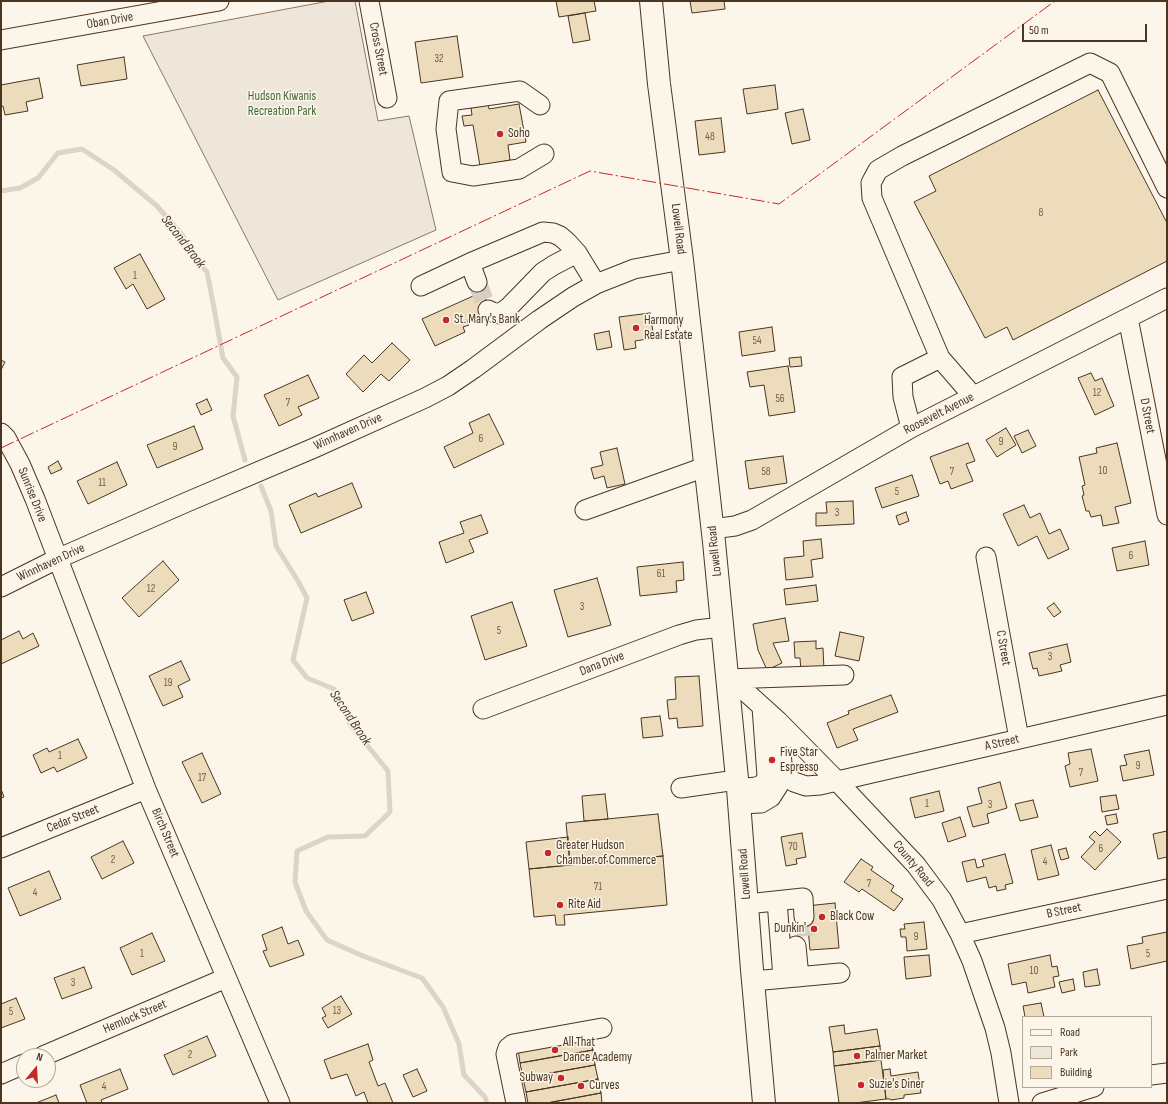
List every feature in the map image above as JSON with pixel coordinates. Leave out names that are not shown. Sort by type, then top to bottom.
[{"type":"main road","name":"Lowell Road","points":[[651,1],[682,260],[722,627],[738,791],[764,1103]]},
{"type":"street","name":"Oban Drive","points":[[1,40],[160,6],[219,1]]},
{"type":"street","name":"Cross Street","points":[[369,1],[387,98]]},
{"type":"street","points":[[973,396],[940,358],[872,198],[871,184],[878,170],[902,156],[1090,62],[1110,73],[1167,188]]},
{"type":"street","points":[[540,104],[520,91],[449,101],[446,129],[452,172],[473,176],[519,169],[544,154]]},
{"type":"street","points":[[421,286],[470,263],[544,232],[553,232],[568,242],[577,253],[596,284]]},
{"type":"street","points":[[488,310],[500,314],[508,308],[543,272],[554,264],[577,253]]},
{"type":"street","name":"Winnhaven Drive","points":[[1,587],[57,559],[314,448],[425,398],[448,386],[539,320],[573,297],[596,284],[634,269],[682,260]]},
{"type":"street","points":[[470,263],[477,282]]},
{"type":"street","name":"Roosevelt Avenue","points":[[712,530],[735,526],[752,520],[911,428],[1167,298]]},
{"type":"street","name":"D Street","points":[[1128,318],[1167,515]]},
{"type":"street","points":[[911,428],[903,397],[902,377],[940,358]]},
{"type":"street","name":"Sunrise Drive","points":[[1,433],[6,438],[20,464],[57,559]]},
{"type":"street","points":[[585,510],[705,467]]},
{"type":"street","name":"C Street","points":[[986,557],[1019,739]]},
{"type":"street","name":"Birch Street","points":[[57,559],[146,789],[280,1103]]},
{"type":"street","name":"Dana Drive","points":[[483,709],[679,635],[696,630],[722,627]]},
{"type":"street","points":[[727,679],[844,675]]},
{"type":"street","name":"County Road","points":[[727,679],[747,693],[778,721],[837,781],[916,865],[942,900],[960,934],[980,982],[1002,1053],[1009,1103]]},
{"type":"street","name":"A Street","points":[[783,774],[794,782],[806,786],[820,785],[1167,705]]},
{"type":"street","points":[[681,788],[738,791],[764,784],[767,776],[762,707]]},
{"type":"street","points":[[738,791],[761,803],[771,797],[778,786],[783,774],[778,721]]},
{"type":"street","name":"Cedar Street","points":[[1,848],[146,789]]},
{"type":"street","name":"B Street","points":[[960,934],[1167,889]]},
{"type":"street","points":[[747,904],[792,909],[797,977]]},
{"type":"street","points":[[797,977],[802,946]]},
{"type":"street","points":[[753,981],[840,973]]},
{"type":"street","name":"Hemlock Street","points":[[56,1050],[226,978]]},
{"type":"street","points":[[516,1103],[506,1054],[508,1048],[513,1044],[602,1028]]},
{"type":"street","points":[[1,1074],[16,1067]]},
{"type":"street","points":[[1152,1076],[1167,1073]]},
{"type":"street","points":[[1042,1103],[1091,1088]]},
{"type":"green space","name":"Hudson Kiwanis Recreation Park","points":[[329,1],[355,1],[378,121],[409,116],[436,230],[278,300],[143,36]]},
{"type":"building","points":[[556,1],[594,1],[596,11],[559,17]]},
{"type":"building","points":[[690,1],[724,1],[725,9],[692,13]]},
{"type":"building","points":[[585,13],[590,40],[573,43],[568,16]]},
{"type":"building","points":[[457,36],[463,77],[421,83],[415,42]]},
{"type":"building","points":[[124,57],[127,79],[81,86],[77,65]]},
{"type":"building","points":[[39,78],[43,98],[26,102],[28,111],[5,115],[3,106],[1,107],[1,85]]},
{"type":"building","points":[[775,85],[778,109],[747,114],[743,89]]},
{"type":"building","points":[[1098,90],[1167,223],[1167,261],[1013,340],[1007,327],[985,338],[914,202],[936,191],[929,176]]},
{"type":"building","name":"Soho","points":[[519,104],[526,142],[508,145],[510,160],[480,166],[473,125],[464,126],[462,116],[472,115],[471,108],[488,105],[489,109]]},
{"type":"building","points":[[803,109],[810,140],[792,144],[785,113]]},
{"type":"building","points":[[721,118],[725,152],[699,155],[695,121]]},
{"type":"building","points":[[140,254],[165,299],[147,309],[133,284],[126,289],[114,268]]},
{"type":"building","name":"St. Mary's Bank","points":[[482,292],[489,306],[482,314],[467,320],[469,325],[463,327],[465,332],[435,346],[422,319]]},
{"type":"building","name":"Harmony Real Estate","points":[[650,313],[654,338],[635,341],[636,348],[624,350],[619,317]]},
{"type":"building","points":[[772,327],[775,351],[742,356],[739,332]]},
{"type":"building","points":[[609,331],[612,347],[597,350],[594,334]]},
{"type":"building","points":[[392,343],[410,360],[389,381],[381,374],[363,392],[346,374],[364,355],[372,363]]},
{"type":"building","points":[[801,357],[802,366],[790,367],[789,358]]},
{"type":"building","points":[[1,360],[5,362],[1,370]]},
{"type":"building","points":[[788,366],[795,412],[769,416],[764,385],[750,387],[747,372]]},
{"type":"building","points":[[1091,373],[1095,381],[1102,378],[1114,406],[1095,415],[1078,378]]},
{"type":"building","points":[[308,375],[319,398],[298,407],[302,415],[279,426],[264,395]]},
{"type":"building","points":[[207,399],[212,410],[201,415],[196,404]]},
{"type":"building","points":[[489,414],[504,444],[454,468],[444,447],[473,433],[469,423]]},
{"type":"building","points":[[194,426],[203,449],[157,468],[147,445]]},
{"type":"building","points":[[1006,428],[1016,445],[997,457],[986,440]]},
{"type":"building","points":[[1028,430],[1036,446],[1022,453],[1014,436]]},
{"type":"building","points":[[968,443],[975,461],[966,464],[973,481],[951,489],[948,481],[940,484],[930,457]]},
{"type":"building","points":[[1117,443],[1131,503],[1115,507],[1119,523],[1103,526],[1101,515],[1091,517],[1089,511],[1086,511],[1082,496],[1084,495],[1082,486],[1085,485],[1079,457],[1097,453],[1096,448]]},
{"type":"building","points":[[617,448],[625,484],[607,488],[604,476],[594,479],[591,468],[603,465],[600,452]]},
{"type":"building","points":[[783,456],[787,483],[749,489],[745,461]]},
{"type":"building","points":[[58,461],[62,469],[51,474],[48,467]]},
{"type":"building","points":[[117,462],[127,485],[88,504],[77,481]]},
{"type":"building","points":[[912,475],[919,496],[882,508],[875,488]]},
{"type":"building","points":[[352,483],[362,507],[301,533],[289,505],[316,493],[318,497]]},
{"type":"building","points":[[853,501],[854,524],[816,526],[816,513],[827,513],[826,502]]},
{"type":"building","points":[[1024,505],[1030,518],[1040,513],[1049,534],[1060,529],[1069,549],[1048,559],[1037,536],[1018,546],[1003,514]]},
{"type":"building","points":[[906,512],[909,521],[899,525],[896,516]]},
{"type":"building","points":[[481,515],[488,533],[469,540],[474,552],[446,563],[439,542],[464,533],[460,522]]},
{"type":"building","points":[[821,539],[823,558],[811,560],[813,577],[786,580],[784,558],[804,556],[803,541]]},
{"type":"building","points":[[1145,541],[1149,565],[1117,571],[1112,548]]},
{"type":"building","points":[[163,561],[179,580],[139,617],[122,598]]},
{"type":"building","points":[[683,562],[684,580],[676,581],[677,592],[640,596],[637,567]]},
{"type":"building","points":[[597,578],[611,625],[568,637],[554,590]]},
{"type":"building","points":[[816,585],[818,601],[786,605],[784,589]]},
{"type":"building","points":[[366,592],[374,613],[352,621],[344,600]]},
{"type":"building","points":[[512,602],[527,646],[485,660],[471,616]]},
{"type":"building","points":[[1054,603],[1061,612],[1054,617],[1047,608]]},
{"type":"building","points":[[785,618],[789,641],[773,643],[782,663],[767,670],[758,650],[753,624]]},
{"type":"building","points":[[19,631],[23,639],[33,633],[39,646],[1,664],[1,640]]},
{"type":"building","points":[[840,632],[864,637],[859,661],[835,656]]},
{"type":"building","points":[[816,641],[816,649],[823,648],[824,670],[801,671],[800,658],[795,658],[794,642]]},
{"type":"building","points":[[1067,644],[1071,662],[1060,665],[1062,671],[1039,676],[1037,668],[1033,669],[1029,653]]},
{"type":"building","points":[[181,661],[190,680],[178,686],[183,697],[163,706],[149,676]]},
{"type":"building","points":[[699,676],[703,726],[678,728],[677,718],[669,719],[667,700],[676,699],[675,677]]},
{"type":"building","points":[[891,695],[898,712],[853,729],[858,740],[837,748],[827,723],[849,714],[848,711]]},
{"type":"building","points":[[660,716],[663,736],[643,738],[641,718]]},
{"type":"building","points":[[78,739],[87,758],[57,772],[54,767],[41,773],[33,755],[47,748],[49,752]]},
{"type":"building","points":[[1091,749],[1098,781],[1070,787],[1065,766],[1070,764],[1068,753]]},
{"type":"building","points":[[1149,750],[1154,775],[1123,781],[1120,766],[1127,765],[1124,755]]},
{"type":"building","points":[[202,753],[221,794],[202,803],[182,762]]},
{"type":"building","points":[[1000,782],[1007,808],[987,814],[989,823],[973,827],[967,807],[982,803],[978,788]]},
{"type":"building","points":[[1,789],[4,797],[1,798]]},
{"type":"building","points":[[939,791],[944,811],[915,818],[910,798]]},
{"type":"building","points":[[605,794],[608,819],[584,821],[582,796]]},
{"type":"building","points":[[1116,795],[1119,809],[1102,812],[1100,797]]},
{"type":"building","points":[[1033,800],[1038,817],[1020,821],[1015,804]]},
{"type":"building","points":[[658,814],[663,856],[570,865],[566,823]]},
{"type":"building","points":[[1116,814],[1118,823],[1107,825],[1105,816]]},
{"type":"building","points":[[960,817],[966,836],[948,842],[942,823]]},
{"type":"building","points":[[1107,829],[1121,842],[1095,870],[1081,857],[1095,842],[1089,837],[1095,831],[1100,836]]},
{"type":"building","points":[[1167,831],[1167,857],[1158,859],[1153,834]]},
{"type":"building","points":[[802,833],[806,857],[796,859],[797,864],[786,866],[781,837]]},
{"type":"building","name":"Greater Hudson Chamber of Commerce","points":[[568,837],[570,865],[529,869],[526,842]]},
{"type":"building","points":[[123,841],[134,863],[102,879],[91,857]]},
{"type":"building","points":[[1051,845],[1059,875],[1038,880],[1031,850]]},
{"type":"building","points":[[1066,848],[1069,858],[1061,860],[1058,850]]},
{"type":"building","points":[[1005,854],[1013,883],[1005,885],[1006,889],[997,891],[996,886],[989,888],[986,877],[967,882],[962,862],[975,859],[977,868],[984,866],[982,860]]},
{"type":"building","name":"Rite Aid","points":[[663,856],[667,905],[564,915],[565,925],[556,925],[555,915],[534,917],[529,869]]},
{"type":"building","points":[[861,859],[873,867],[871,870],[894,886],[891,891],[903,899],[894,911],[862,889],[859,892],[844,882]]},
{"type":"building","points":[[49,871],[61,899],[20,916],[8,888]]},
{"type":"building","name":"Black Cow","points":[[835,903],[839,948],[810,950],[806,906]]},
{"type":"building","points":[[924,922],[927,949],[907,951],[906,937],[901,937],[900,929],[905,929],[904,924]]},
{"type":"building","points":[[282,927],[288,944],[298,940],[304,955],[270,967],[263,951],[267,950],[262,935]]},
{"type":"building","points":[[1167,932],[1167,961],[1131,969],[1127,946],[1143,943],[1142,937]]},
{"type":"building","points":[[152,933],[165,961],[132,975],[120,948]]},
{"type":"building","points":[[929,955],[931,976],[906,979],[904,957]]},
{"type":"building","points":[[1050,955],[1052,967],[1057,966],[1059,976],[1053,977],[1055,987],[1028,993],[1026,982],[1012,985],[1008,964]]},
{"type":"building","points":[[84,967],[92,988],[62,999],[54,978]]},
{"type":"building","points":[[1097,969],[1100,985],[1085,987],[1083,972]]},
{"type":"building","points":[[1073,979],[1075,990],[1062,993],[1059,982]]},
{"type":"building","points":[[341,996],[352,1014],[328,1028],[322,1018],[326,1016],[322,1008]]},
{"type":"building","points":[[16,998],[25,1019],[1,1028],[1,1004]]},
{"type":"building","points":[[1041,1003],[1044,1016],[1025,1016],[1023,1006]]},
{"type":"building","points":[[844,1025],[845,1034],[877,1029],[880,1046],[833,1052],[829,1027]]},
{"type":"building","points":[[207,1036],[216,1056],[173,1075],[164,1055]]},
{"type":"building","name":"All That Dance Academy","points":[[590,1036],[593,1050],[520,1063],[518,1049]]},
{"type":"building","points":[[368,1044],[373,1060],[369,1062],[378,1086],[385,1083],[393,1103],[368,1103],[364,1092],[356,1096],[347,1074],[331,1079],[324,1060]]},
{"type":"building","name":"Palmer Market","points":[[880,1046],[881,1060],[834,1066],[833,1052]]},
{"type":"building","points":[[593,1050],[595,1065],[523,1078],[520,1063]]},
{"type":"building","name":"Suzie's Diner","points":[[881,1060],[886,1099],[855,1103],[839,1103],[834,1066]]},
{"type":"building","name":"Subway","points":[[595,1065],[598,1079],[526,1092],[523,1078]]},
{"type":"building","points":[[120,1069],[128,1089],[101,1100],[102,1103],[87,1103],[80,1085]]},
{"type":"building","points":[[417,1069],[427,1091],[413,1097],[403,1075]]},
{"type":"building","points":[[890,1069],[891,1076],[918,1072],[921,1093],[904,1095],[904,1098],[891,1100],[886,1099],[883,1070]]},
{"type":"building","name":"Curves","points":[[598,1079],[601,1093],[547,1103],[528,1103],[526,1092]]},
{"type":"building","points":[[601,1093],[602,1103],[547,1103]]},
{"type":"building","points":[[56,1095],[59,1103],[36,1103]]},
{"type":"waterway","name":"Second Brook","points":[[1,191],[20,188],[38,178],[58,153],[82,149],[114,170],[157,206],[183,236],[191,253],[207,272],[223,358],[237,377],[233,416],[245,460]]},
{"type":"waterway","name":"Second Brook","points":[[261,486],[271,511],[276,546],[307,598],[293,660],[307,678],[334,689],[350,724],[388,771],[390,812],[365,836],[328,837],[297,851],[295,882],[306,911],[327,940],[363,956],[422,978],[443,1007],[459,1044],[464,1075],[485,1097],[487,1103]]},
{"type":"tunnel","points":[[477,282],[488,310]]},
{"type":"tunnel","points":[[804,917],[807,946]]},
{"type":"power","points":[[1,448],[590,171],[779,204],[1055,1]]},
{"type":"place","name":"Soho","points":[[500,134]]},
{"type":"place","name":"St. Mary's Bank","points":[[446,320]]},
{"type":"place","name":"Harmony Real Estate","points":[[636,328]]},
{"type":"place","name":"Five Star Espresso","points":[[772,760]]},
{"type":"place","name":"Greater Hudson Chamber of Commerce","points":[[548,853]]},
{"type":"place","name":"Rite Aid","points":[[560,905]]},
{"type":"place","name":"Black Cow","points":[[822,917]]},
{"type":"place","name":"Dunkin'","points":[[814,929]]},
{"type":"place","name":"All That Dance Academy","points":[[555,1050]]},
{"type":"place","name":"Palmer Market","points":[[857,1056]]},
{"type":"place","name":"Subway","points":[[561,1078]]},
{"type":"place","name":"Suzie's Diner","points":[[861,1085]]},
{"type":"place","name":"Curves","points":[[581,1086]]}]
